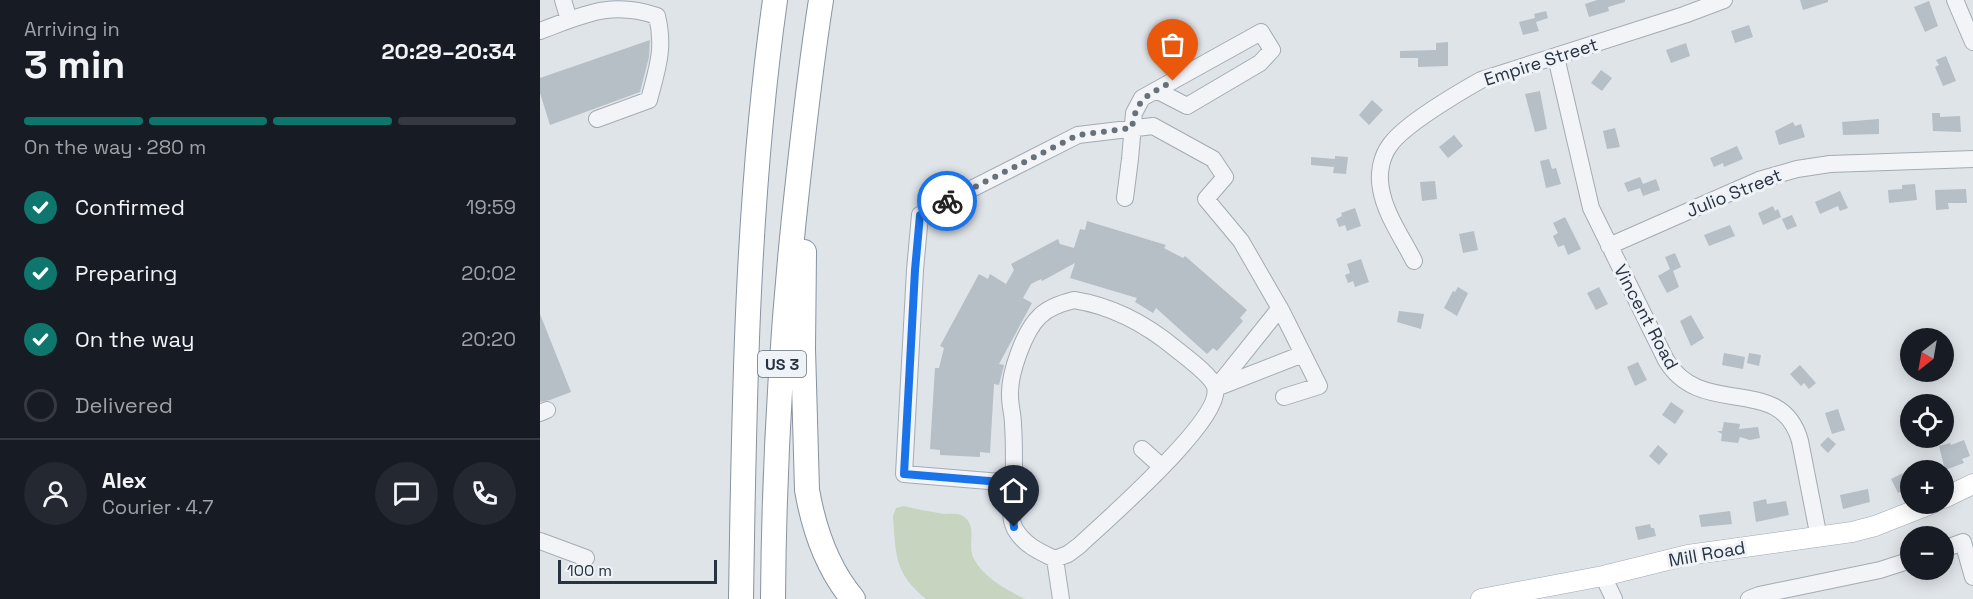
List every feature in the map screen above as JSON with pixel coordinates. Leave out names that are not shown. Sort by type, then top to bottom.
[{"type":"highway","name":"US 3","points":[[741,599],[744,371],[749,272],[762,105],[775,0]]},
{"type":"highway","name":"US 3","points":[[773,599],[776,443],[786,297],[803,129],[821,0]]},
{"type":"highway","points":[[803,129],[806,200],[803,349],[807,490],[810,510],[822,545],[838,580],[853,599]]},
{"type":"main road","points":[[1954,493],[1973,484]]},
{"type":"main road","name":"Mill Road","points":[[1482,599],[1525,595],[1688,555],[1818,538],[1875,526],[1906,514]]},
{"type":"street","points":[[563,0],[582,12]]},
{"type":"street","name":"Empire Street","points":[[1414,261],[1388,211],[1381,190],[1380,170],[1389,145],[1424,117],[1481,80],[1724,0]]},
{"type":"street","points":[[1955,0],[1973,42]]},
{"type":"street","points":[[540,31],[582,12],[621,8],[641,10],[657,16],[661,34],[659,64],[649,100],[597,119]]},
{"type":"street","points":[[1125,198],[1134,113],[1142,98],[1156,90],[1261,32],[1272,50],[1260,63],[1187,106],[1156,90]]},
{"type":"street","name":"Vincent Road","points":[[1556,57],[1587,197],[1666,360],[1678,377],[1700,390],[1765,402],[1779,409],[1793,424],[1800,441],[1818,538]]},
{"type":"street","points":[[1013,483],[904,474],[920,215],[1078,135],[1153,126],[1213,159],[1225,177],[1206,199],[1241,241],[1280,308],[1319,386],[1284,397]]},
{"type":"street","name":"Julio Street","points":[[1609,246],[1759,180],[1797,169],[1830,164],[1973,159]]},
{"type":"street","points":[[1216,388],[1211,380],[1167,341],[1120,313],[1096,304],[1074,300],[1058,305],[1040,316],[1029,333],[1012,377],[1010,396],[1013,423],[1012,510],[1014,527],[1023,540],[1055,559],[1068,554],[1080,545],[1180,449],[1201,423],[1215,398],[1216,388],[1280,308]]},
{"type":"street","points":[[1216,388],[1303,354]]},
{"type":"street","points":[[1142,449],[1162,467]]},
{"type":"street","points":[[540,541],[586,558]]},
{"type":"street","points":[[1954,545],[1963,542],[1973,577]]},
{"type":"street","points":[[1055,559],[1061,599]]},
{"type":"street","points":[[1749,599],[1782,595],[1900,564]]},
{"type":"street","points":[[1603,576],[1614,599]]},
{"type":"green space","points":[[904,506],[963,516],[970,525],[972,554],[978,566],[996,583],[1025,599],[926,599],[902,572],[896,553],[893,516],[896,508]]},
{"type":"building","points":[[1597,0],[1625,0],[1625,2],[1608,7],[1609,11],[1589,17],[1585,4]]},
{"type":"building","points":[[1800,0],[1828,0],[1828,2],[1803,10]]},
{"type":"building","points":[[1929,1],[1938,26],[1925,32],[1914,7]]},
{"type":"building","points":[[1546,11],[1548,18],[1536,22],[1539,31],[1523,35],[1519,22],[1535,18],[1534,14]]},
{"type":"building","points":[[1749,25],[1753,37],[1735,43],[1731,31]]},
{"type":"building","points":[[650,40],[649,57],[640,92],[550,125],[540,93],[540,78]]},
{"type":"building","points":[[1448,42],[1448,66],[1418,67],[1418,58],[1400,58],[1400,51],[1436,50],[1436,43]]},
{"type":"building","points":[[1686,43],[1690,56],[1671,63],[1666,50]]},
{"type":"building","points":[[1946,56],[1956,81],[1943,86],[1935,67],[1939,65],[1936,60]]},
{"type":"building","points":[[1601,70],[1612,78],[1602,91],[1591,83]]},
{"type":"building","points":[[1540,91],[1547,129],[1535,132],[1525,94]]},
{"type":"building","points":[[1372,100],[1383,110],[1369,125],[1359,115]]},
{"type":"building","points":[[1932,113],[1940,113],[1940,117],[1960,116],[1961,132],[1933,131]]},
{"type":"building","points":[[1879,119],[1879,134],[1843,135],[1842,122]]},
{"type":"building","points":[[1793,122],[1795,126],[1801,124],[1805,137],[1779,145],[1775,131]]},
{"type":"building","points":[[1615,128],[1620,147],[1607,149],[1603,131]]},
{"type":"building","points":[[1454,135],[1463,146],[1448,158],[1439,147]]},
{"type":"building","points":[[1737,146],[1743,159],[1724,167],[1723,163],[1714,167],[1710,158]]},
{"type":"building","points":[[1335,156],[1348,157],[1346,174],[1333,173],[1334,167],[1311,165],[1311,157],[1335,159]]},
{"type":"building","points":[[1549,159],[1552,169],[1556,168],[1561,184],[1546,188],[1540,161]]},
{"type":"building","points":[[1640,177],[1643,184],[1656,179],[1660,190],[1643,196],[1640,188],[1628,192],[1624,183]]},
{"type":"building","points":[[1435,181],[1437,199],[1422,201],[1420,182]]},
{"type":"building","points":[[1915,184],[1917,200],[1889,203],[1888,190],[1902,189],[1902,185]]},
{"type":"building","points":[[1966,189],[1967,203],[1948,203],[1949,209],[1936,210],[1935,190]]},
{"type":"building","points":[[1840,191],[1848,208],[1840,211],[1838,206],[1820,214],[1815,202]]},
{"type":"building","points":[[1773,206],[1775,211],[1778,209],[1781,217],[1763,225],[1758,213]]},
{"type":"building","points":[[1355,208],[1361,226],[1347,231],[1345,225],[1339,227],[1336,219],[1342,216],[1341,213]]},
{"type":"building","points":[[1792,215],[1797,226],[1787,230],[1782,219]]},
{"type":"building","points":[[1565,217],[1581,249],[1568,255],[1564,245],[1558,247],[1553,236],[1558,233],[1553,223]]},
{"type":"building","points":[[1087,221],[1166,245],[1164,248],[1183,258],[1185,256],[1247,310],[1240,318],[1243,321],[1217,351],[1213,348],[1207,354],[1156,308],[1153,313],[1135,302],[1137,298],[1070,278],[1075,263],[1042,281],[1041,279],[1031,284],[1023,298],[1032,303],[999,364],[1004,365],[999,385],[994,384],[990,453],[980,452],[980,457],[940,455],[940,450],[930,449],[935,368],[939,368],[944,348],[940,346],[979,274],[988,279],[990,274],[1006,284],[1014,270],[1011,264],[1058,239],[1060,244],[1074,248],[1080,229],[1085,230]]},
{"type":"building","points":[[1730,225],[1735,236],[1709,246],[1704,235]]},
{"type":"building","points":[[1474,231],[1478,250],[1463,253],[1459,234]]},
{"type":"building","points":[[1675,253],[1681,267],[1673,271],[1679,287],[1667,293],[1658,276],[1670,269],[1665,257]]},
{"type":"building","points":[[1361,259],[1369,282],[1355,287],[1353,281],[1348,283],[1345,275],[1350,273],[1347,264]]},
{"type":"building","points":[[1458,287],[1468,293],[1457,316],[1444,308],[1453,291],[1455,292]]},
{"type":"building","points":[[1599,287],[1608,304],[1596,310],[1587,293]]},
{"type":"building","points":[[1399,311],[1424,314],[1421,329],[1397,322]]},
{"type":"building","points":[[540,314],[571,392],[540,402]]},
{"type":"building","points":[[1691,315],[1704,338],[1691,346],[1680,321]]},
{"type":"building","points":[[1724,353],[1745,357],[1743,369],[1722,365]]},
{"type":"building","points":[[1749,353],[1761,355],[1759,366],[1747,363]]},
{"type":"building","points":[[1638,362],[1647,380],[1635,386],[1627,367]]},
{"type":"building","points":[[1800,365],[1816,383],[1809,389],[1804,383],[1801,386],[1790,374]]},
{"type":"building","points":[[1671,402],[1684,411],[1675,424],[1662,415]]},
{"type":"building","points":[[1838,409],[1845,430],[1832,434],[1825,413]]},
{"type":"building","points":[[1724,422],[1740,424],[1739,429],[1758,427],[1760,438],[1750,440],[1740,437],[1738,443],[1721,441],[1722,434],[1717,431],[1722,431]]},
{"type":"building","points":[[1828,437],[1836,444],[1828,453],[1820,445]]},
{"type":"building","points":[[1964,440],[1970,456],[1962,459],[1964,463],[1954,467],[1954,460],[1942,460],[1940,448],[1954,448],[1954,444]]},
{"type":"building","points":[[1658,445],[1668,454],[1659,465],[1649,456]]},
{"type":"building","points":[[1900,474],[1900,492],[1898,493],[1891,479]]},
{"type":"building","points":[[1868,489],[1870,502],[1843,509],[1840,495]]},
{"type":"building","points":[[1766,499],[1767,504],[1786,501],[1789,515],[1756,522],[1753,502]]},
{"type":"building","points":[[1730,511],[1732,524],[1701,527],[1699,515]]},
{"type":"building","points":[[1650,524],[1656,536],[1638,540],[1635,527]]},
{"type":"way so far","points":[[947,201],[1078,135],[1132,128],[1134,113],[1142,98],[1173,81]]},
{"type":"route","points":[[947,201],[920,215],[904,474],[1013,483],[1014,527]]}]
